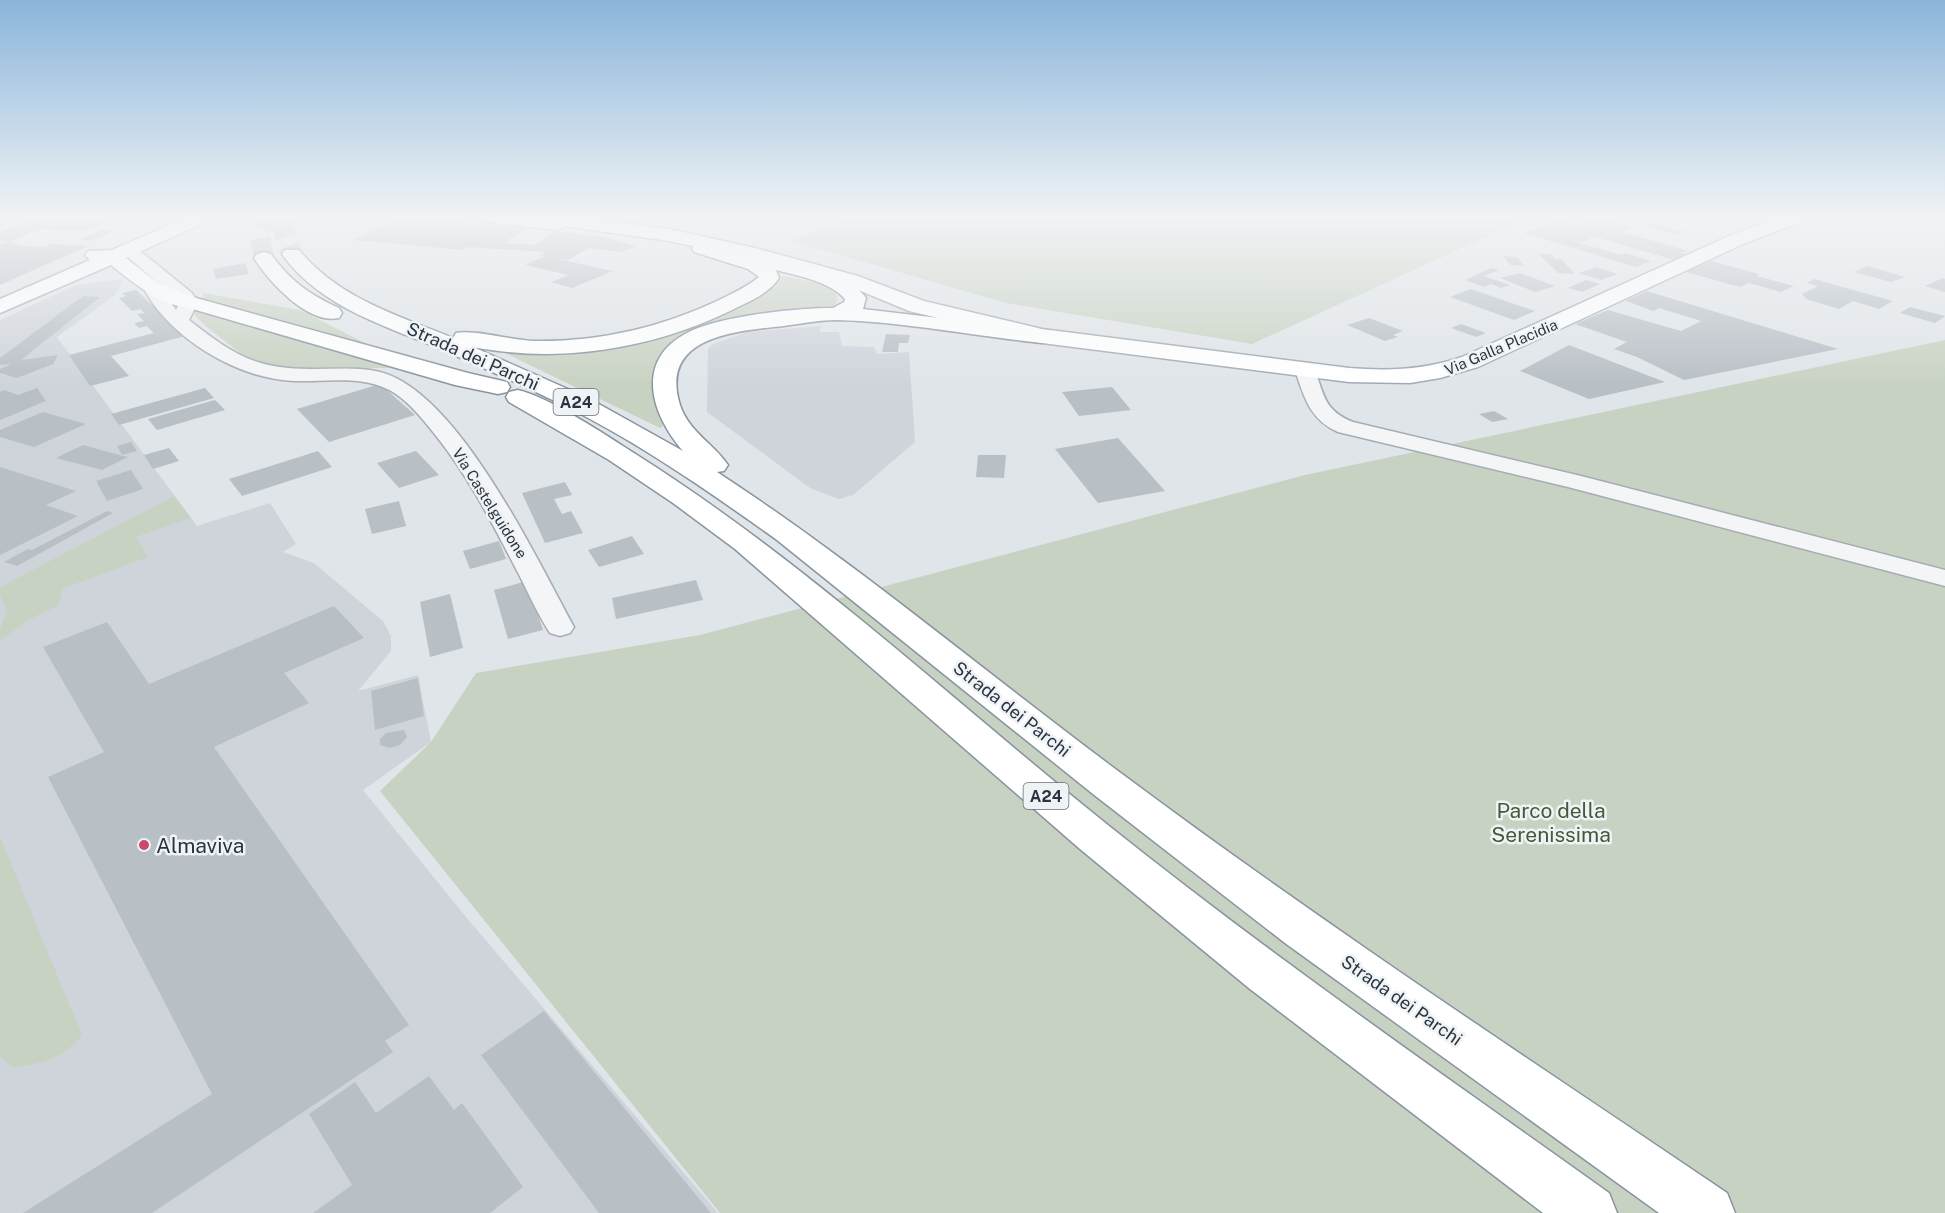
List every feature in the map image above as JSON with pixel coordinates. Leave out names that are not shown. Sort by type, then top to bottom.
[{"type":"main road","points":[[3,301],[52,274]]},
{"type":"main road","points":[[3,301],[70,274]]},
{"type":"main road","points":[[139,274],[151,287],[184,312],[498,387]]},
{"type":"main road","name":"Strada dei Parchi","points":[[275,274],[283,284],[315,305],[498,387],[596,440],[730,530],[1095,838],[1267,975],[1589,1213]]},
{"type":"main road","name":"Strada dei Parchi","points":[[307,274],[348,300],[518,374],[595,412],[688,465],[788,534],[1107,784],[1301,930],[1707,1213]]},
{"type":"main road","points":[[348,300],[457,336],[487,343],[543,346],[608,342],[650,334],[693,321],[753,291],[769,278],[768,274]]},
{"type":"main road","points":[[803,274],[845,288],[855,295],[856,302],[850,309],[837,314]]},
{"type":"main road","points":[[827,274],[851,280],[917,306],[1042,336]]},
{"type":"main road","name":"Via Galla Placidia","points":[[1042,336],[1305,370],[1381,378],[1414,377],[1446,371],[1542,330],[1664,274]]},
{"type":"main road","points":[[788,534],[683,437],[673,420],[665,397],[667,368],[672,355],[684,345],[720,329],[755,322],[837,314],[1042,336]]},
{"type":"street","name":"Via Castelguidone","points":[[153,274],[181,291],[184,312],[225,355],[252,368],[282,374],[376,377],[392,381],[404,389],[448,437],[469,464],[529,567],[560,627]]},
{"type":"street","points":[[1305,370],[1320,412],[1329,420],[1346,427],[1592,486],[1945,578]]},
{"type":"shaded area","points":[[122,279],[119,290],[114,296],[57,337],[197,526],[270,503],[296,544],[283,552],[314,563],[383,621],[391,636],[391,651],[358,691],[418,675],[431,742],[363,790],[466,917],[718,1213],[0,1213],[0,320],[76,285]]},
{"type":"shaded area","points":[[821,326],[820,332],[839,332],[842,346],[874,347],[877,354],[909,352],[915,442],[853,495],[839,499],[810,488],[707,412],[708,349],[713,344],[748,332]]},
{"type":"green space","points":[[904,274],[1406,274],[1252,344],[1006,303]]},
{"type":"green space","points":[[783,276],[815,282],[830,288],[838,299],[834,308],[676,342],[659,361],[653,381],[656,403],[663,426],[660,428],[501,351],[682,330],[722,315],[774,287]]},
{"type":"green space","points":[[203,293],[300,310],[371,346],[204,300]]},
{"type":"green space","points":[[194,310],[342,351],[389,368],[287,368],[249,360],[208,328],[195,316]]},
{"type":"green space","name":"Parco della Serenissima","points":[[1945,340],[1945,1213],[720,1213],[380,791],[431,742],[476,673],[700,635],[1305,475]]},
{"type":"green space","points":[[174,496],[191,518],[136,537],[148,557],[62,589],[59,605],[32,618],[0,640],[0,629],[7,610],[0,596],[0,587]]},
{"type":"green space","points":[[0,837],[82,1035],[66,1051],[51,1059],[13,1068],[0,1056]]},
{"type":"building","points":[[0,274],[26,274],[0,285]]},
{"type":"building","points":[[214,274],[249,274],[216,279]]},
{"type":"building","points":[[563,274],[607,274],[572,288],[551,282],[569,275]]},
{"type":"building","points":[[1479,274],[1490,274],[1484,276],[1510,285],[1501,288],[1491,284],[1484,287],[1465,280]]},
{"type":"building","points":[[1522,274],[1555,286],[1535,292],[1500,278]]},
{"type":"building","points":[[1581,274],[1618,274],[1601,280]]},
{"type":"building","points":[[1692,274],[1758,274],[1757,276],[1794,286],[1781,292],[1749,283],[1740,287]]},
{"type":"building","points":[[1860,274],[1894,274],[1905,277],[1891,282]]},
{"type":"building","points":[[1814,279],[1893,301],[1879,309],[1853,301],[1839,309],[1806,299],[1802,294],[1818,286],[1807,283]]},
{"type":"building","points":[[1945,279],[1945,292],[1925,286]]},
{"type":"building","points":[[1586,280],[1600,284],[1582,292],[1568,288]]},
{"type":"building","points":[[1471,289],[1535,311],[1514,320],[1450,297]]},
{"type":"building","points":[[136,290],[185,336],[111,356],[129,376],[90,386],[69,355],[154,333],[147,326],[139,328],[134,323],[144,321],[137,314],[144,313],[141,309],[132,311],[119,298],[126,296],[122,293]]},
{"type":"building","points":[[1647,291],[1838,349],[1684,380],[1637,357],[1614,349],[1627,342],[1575,324],[1608,310],[1681,331],[1701,321],[1659,308],[1653,311],[1626,301]]},
{"type":"building","points":[[83,296],[100,297],[21,360],[58,355],[53,364],[17,378],[0,373],[0,369],[11,364],[0,365],[0,358]]},
{"type":"building","points":[[1910,307],[1945,316],[1935,323],[1900,313]]},
{"type":"building","points":[[1369,318],[1403,331],[1393,335],[1398,337],[1385,341],[1347,325]]},
{"type":"building","points":[[1461,324],[1486,333],[1476,337],[1451,328]]},
{"type":"building","points":[[886,334],[910,335],[908,343],[899,343],[898,352],[882,352]]},
{"type":"building","points":[[1569,345],[1665,382],[1589,399],[1520,371]]},
{"type":"building","points":[[380,384],[415,415],[329,442],[297,409]]},
{"type":"building","points":[[1112,387],[1131,410],[1079,416],[1062,392]]},
{"type":"building","points":[[37,388],[46,401],[0,420],[0,392],[4,390],[18,395]]},
{"type":"building","points":[[205,388],[214,398],[119,425],[111,414]]},
{"type":"building","points":[[215,400],[225,410],[157,430],[148,419]]},
{"type":"building","points":[[1494,411],[1508,419],[1492,422],[1479,414]]},
{"type":"building","points":[[43,412],[86,424],[34,447],[0,437],[0,430]]},
{"type":"building","points":[[1118,438],[1165,491],[1098,503],[1055,449]]},
{"type":"building","points":[[131,442],[137,451],[122,455],[117,446]]},
{"type":"building","points":[[83,445],[128,457],[102,470],[56,458]]},
{"type":"building","points":[[169,448],[179,461],[153,469],[144,455]]},
{"type":"building","points":[[318,451],[332,467],[242,496],[229,479]]},
{"type":"building","points":[[416,451],[439,475],[399,488],[377,463]]},
{"type":"building","points":[[978,455],[1006,455],[1004,478],[976,477]]},
{"type":"building","points":[[0,467],[76,491],[46,505],[78,516],[0,555]]},
{"type":"building","points":[[131,470],[143,489],[107,501],[96,481]]},
{"type":"building","points":[[565,482],[572,495],[554,499],[562,514],[571,511],[583,533],[545,543],[522,493]]},
{"type":"building","points":[[399,501],[406,526],[372,534],[365,509]]},
{"type":"building","points":[[107,511],[113,513],[17,566],[4,562],[28,549],[32,550]]},
{"type":"building","points":[[632,536],[644,554],[599,567],[588,550]]},
{"type":"building","points":[[499,541],[506,559],[470,569],[463,551]]},
{"type":"building","points":[[696,580],[703,600],[616,619],[612,598]]},
{"type":"building","points":[[527,581],[543,630],[508,639],[494,590]]},
{"type":"building","points":[[450,594],[463,648],[430,657],[420,602]]},
{"type":"building","points":[[334,606],[364,638],[284,673],[309,703],[214,747],[409,1025],[385,1041],[393,1052],[152,1213],[23,1213],[212,1094],[48,777],[104,752],[43,647],[107,622],[149,684]]},
{"type":"building","points":[[418,678],[424,716],[375,730],[371,691]]},
{"type":"building","points":[[404,730],[407,737],[400,745],[390,748],[380,745],[380,739],[386,733]]},
{"type":"building","points":[[544,1011],[711,1213],[599,1213],[481,1055]]},
{"type":"building","points":[[429,1076],[454,1110],[462,1103],[523,1187],[490,1213],[313,1213],[352,1185],[309,1114],[355,1082],[376,1113]]},
{"type":"place","name":"Almaviva","points":[[144,845]]}]
